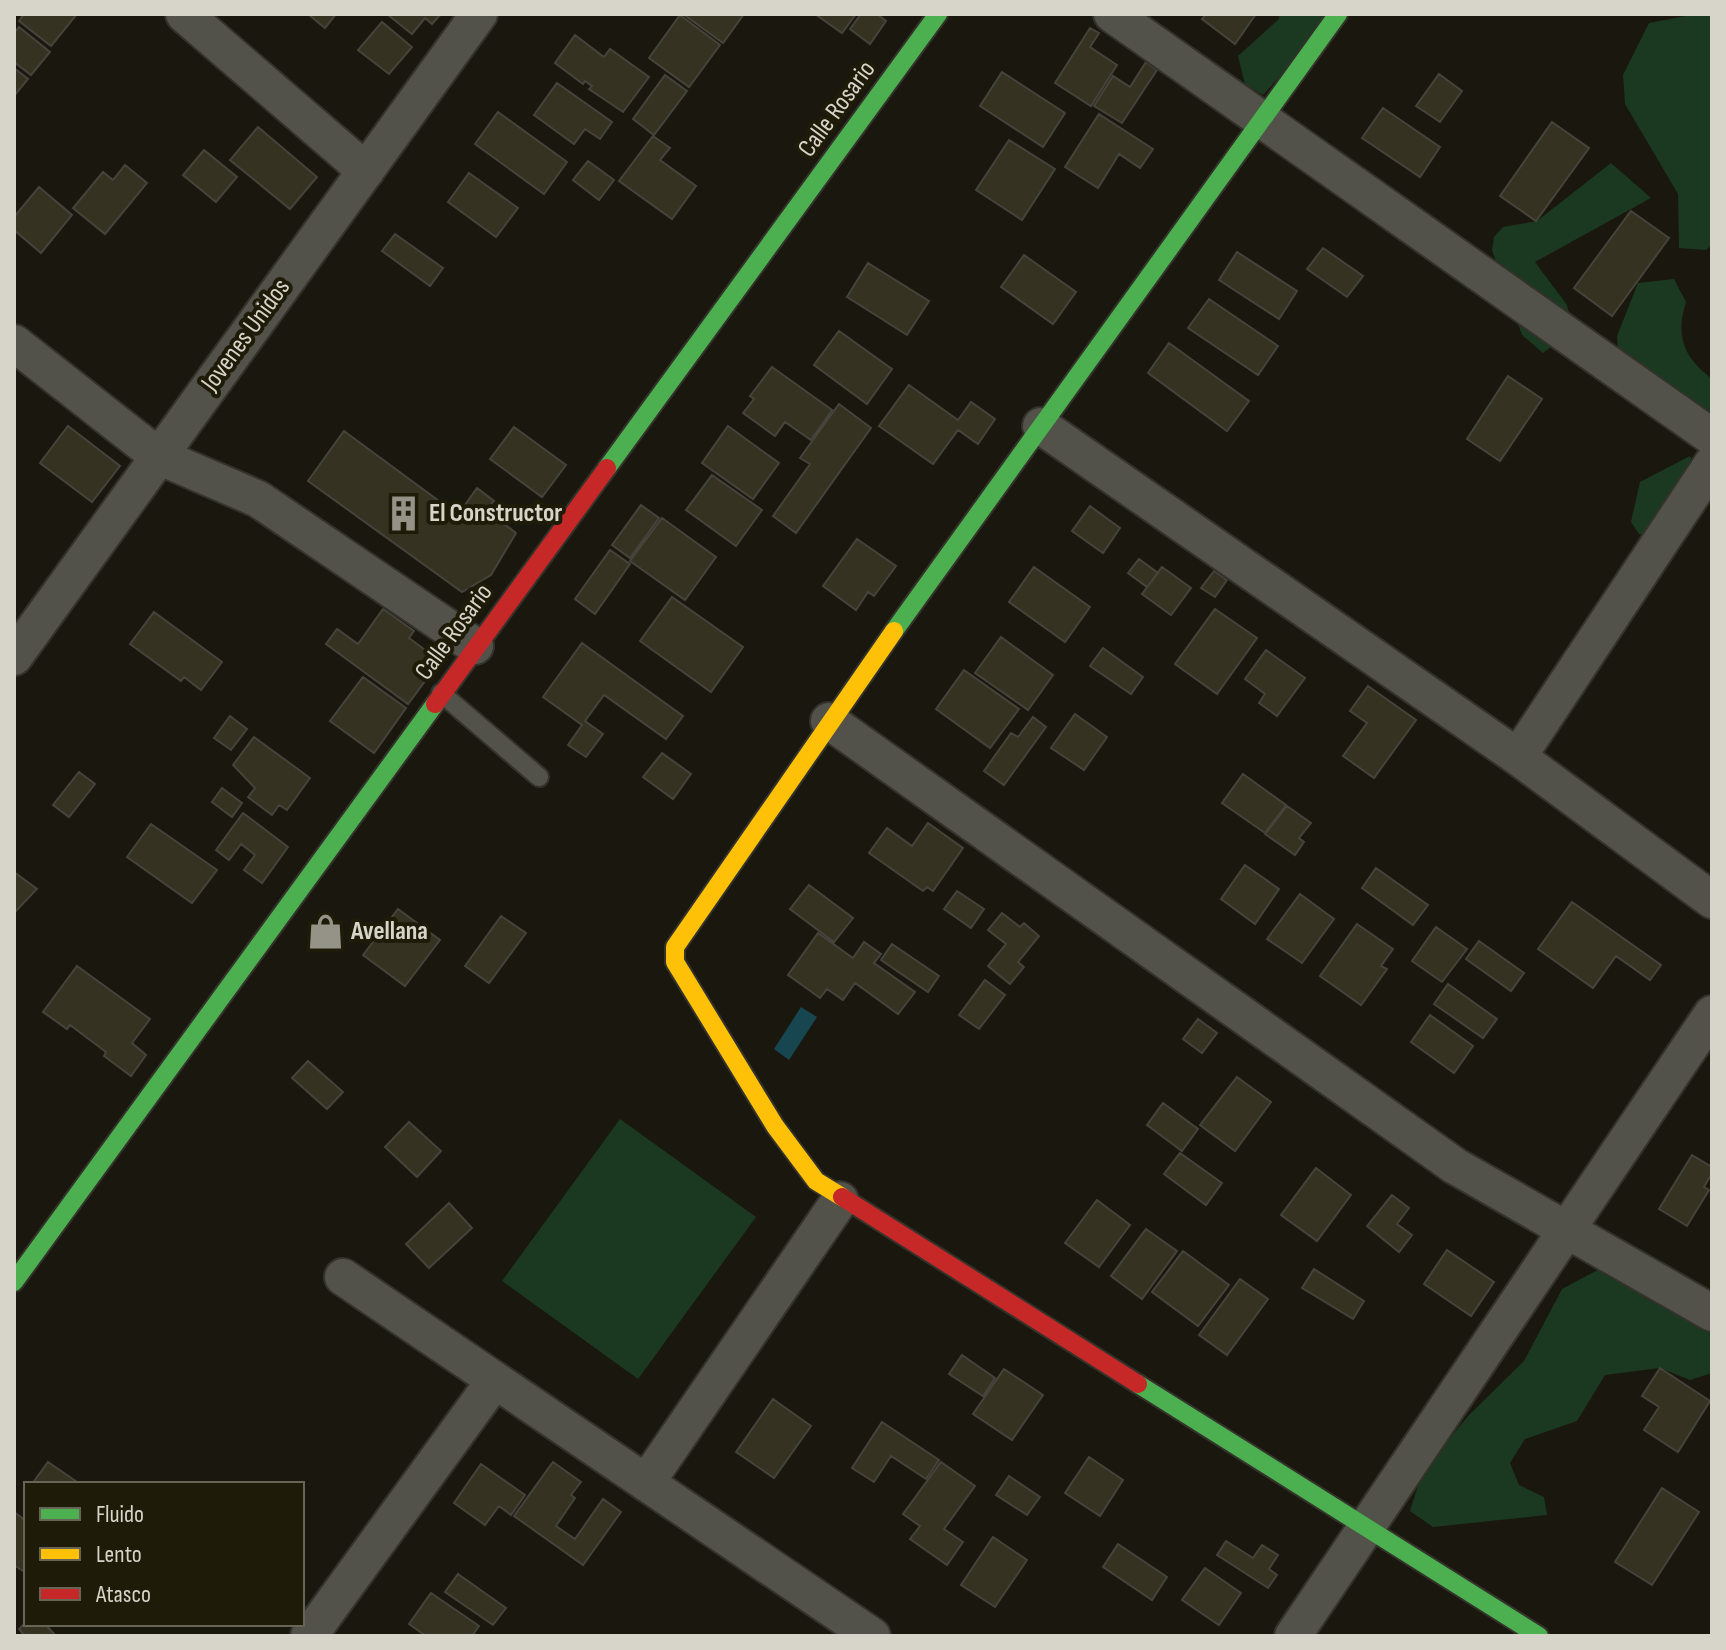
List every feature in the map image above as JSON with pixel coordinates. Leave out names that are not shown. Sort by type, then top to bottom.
[{"type":"street","points":[[184,14],[366,171]]},
{"type":"street","name":"Jovenes Unidos","points":[[14,657],[479,14]]},
{"type":"street","name":"Calle Rosario","points":[[14,1282],[938,14]]},
{"type":"street","points":[[1112,14],[1712,437]]},
{"type":"street","points":[[1338,14],[829,721],[682,932],[675,947],[675,962],[775,1126],[816,1181],[840,1200],[1539,1636]]},
{"type":"street","points":[[14,343],[158,456],[258,499],[475,646]]},
{"type":"street","points":[[1041,426],[1518,757],[1712,900]]},
{"type":"street","points":[[1518,757],[1712,464]]},
{"type":"street","points":[[829,721],[1455,1166],[1514,1203],[1569,1229],[1712,1313]]},
{"type":"street","points":[[1293,1636],[1712,1014]]},
{"type":"street","points":[[646,1483],[840,1200]]},
{"type":"street","points":[[343,1277],[872,1636]]},
{"type":"street","points":[[309,1636],[495,1380]]},
{"type":"lane","points":[[441,693],[539,777]]},
{"type":"green space","points":[[1279,14],[1335,14],[1263,95],[1245,84],[1238,56],[1279,19]]},
{"type":"green space","points":[[1712,14],[1712,245],[1706,250],[1679,248],[1678,194],[1625,104],[1623,75],[1649,23]]},
{"type":"green space","points":[[1611,163],[1651,198],[1535,262],[1567,305],[1570,317],[1555,344],[1543,353],[1522,335],[1492,250],[1494,237],[1503,227],[1537,221]]},
{"type":"green space","points":[[1674,279],[1686,302],[1681,326],[1684,345],[1695,363],[1712,379],[1712,414],[1654,391],[1619,363],[1617,336],[1638,283]]},
{"type":"green space","points":[[1690,456],[1695,470],[1660,536],[1639,534],[1631,522],[1640,482]]},
{"type":"green space","points":[[620,1119],[756,1217],[638,1379],[502,1281]]},
{"type":"green space","points":[[1607,1265],[1712,1301],[1712,1373],[1690,1380],[1660,1368],[1605,1375],[1577,1421],[1525,1439],[1510,1463],[1519,1485],[1544,1497],[1547,1515],[1433,1527],[1410,1511],[1419,1482],[1434,1458],[1468,1416],[1524,1361],[1562,1289]]},
{"type":"water","points":[[801,1007],[817,1017],[789,1060],[774,1049]]},
{"type":"building","points":[[24,14],[77,14],[51,46],[19,21]]},
{"type":"building","points":[[308,14],[336,14],[325,28]]},
{"type":"building","points":[[387,14],[441,14],[432,24],[425,18],[412,34]]},
{"type":"building","points":[[683,14],[744,14],[723,43]]},
{"type":"building","points":[[815,14],[856,14],[842,33]]},
{"type":"building","points":[[861,14],[877,14],[886,21],[870,44],[850,29]]},
{"type":"building","points":[[1206,14],[1256,14],[1235,44],[1202,19]]},
{"type":"building","points":[[680,15],[720,45],[689,87],[649,58]]},
{"type":"building","points":[[382,22],[412,47],[389,74],[358,50]]},
{"type":"building","points":[[19,27],[50,52],[31,75],[14,62],[14,33]]},
{"type":"building","points":[[1090,28],[1099,33],[1090,47],[1117,65],[1091,106],[1055,83]]},
{"type":"building","points":[[575,35],[604,57],[610,49],[649,77],[623,112],[589,89],[592,86],[585,81],[583,84],[555,63]]},
{"type":"building","points":[[1146,62],[1157,70],[1122,123],[1094,106],[1113,76],[1130,87]]},
{"type":"building","points":[[14,68],[28,79],[14,96]]},
{"type":"building","points":[[1002,72],[1065,113],[1043,147],[980,106]]},
{"type":"building","points":[[1439,74],[1462,91],[1440,122],[1416,106]]},
{"type":"building","points":[[665,75],[687,91],[654,135],[633,119]]},
{"type":"building","points":[[557,83],[612,122],[600,139],[585,129],[574,144],[534,115]]},
{"type":"building","points":[[1383,108],[1440,147],[1420,177],[1362,138]]},
{"type":"building","points":[[498,112],[567,162],[544,194],[475,144]]},
{"type":"building","points":[[1099,114],[1153,149],[1140,168],[1119,154],[1098,188],[1065,167]]},
{"type":"building","points":[[1552,122],[1589,148],[1536,221],[1500,196]]},
{"type":"building","points":[[258,127],[317,177],[290,209],[230,160]]},
{"type":"building","points":[[653,136],[670,148],[660,160],[696,186],[672,219],[619,181]]},
{"type":"building","points":[[1009,140],[1055,169],[1022,220],[976,190]]},
{"type":"building","points":[[204,150],[237,177],[216,202],[183,175]]},
{"type":"building","points":[[588,161],[614,180],[599,200],[573,180]]},
{"type":"building","points":[[125,165],[147,183],[105,234],[73,208],[103,172],[113,180]]},
{"type":"building","points":[[469,173],[518,208],[496,237],[448,202]]},
{"type":"building","points":[[39,187],[72,215],[41,253],[14,230],[14,217]]},
{"type":"building","points":[[1631,211],[1669,238],[1612,316],[1574,288]]},
{"type":"building","points":[[395,234],[443,268],[430,286],[382,251]]},
{"type":"building","points":[[1323,248],[1363,276],[1347,297],[1307,269]]},
{"type":"building","points":[[1237,252],[1297,291],[1279,319],[1219,280]]},
{"type":"building","points":[[1024,255],[1076,292],[1053,324],[1001,287]]},
{"type":"building","points":[[868,263],[929,301],[907,335],[847,297]]},
{"type":"building","points":[[1209,299],[1278,346],[1258,375],[1188,328]]},
{"type":"building","points":[[839,331],[892,369],[867,404],[814,365]]},
{"type":"building","points":[[1169,343],[1249,401],[1227,431],[1148,373]]},
{"type":"building","points":[[772,367],[832,410],[811,440],[785,422],[775,436],[743,413],[754,399],[750,396]]},
{"type":"building","points":[[1508,376],[1542,399],[1500,461],[1467,439]]},
{"type":"building","points":[[909,385],[958,420],[971,402],[995,419],[978,444],[958,430],[933,464],[879,426]]},
{"type":"building","points":[[839,404],[871,428],[796,533],[773,516],[810,464],[800,458]]},
{"type":"building","points":[[68,426],[120,466],[92,502],[40,463]]},
{"type":"building","points":[[728,426],[779,463],[753,499],[702,463]]},
{"type":"building","points":[[514,427],[566,465],[542,497],[490,459]]},
{"type":"building","name":"El Constructor","points":[[344,431],[458,515],[477,488],[494,501],[486,510],[516,533],[491,575],[462,592],[308,481]]},
{"type":"building","points":[[712,475],[762,510],[736,546],[686,510]]},
{"type":"building","points":[[641,505],[659,518],[630,558],[612,545]]},
{"type":"building","points":[[1090,506],[1120,528],[1103,553],[1072,531]]},
{"type":"building","points":[[662,518],[716,557],[685,600],[630,561]]},
{"type":"building","points":[[857,539],[896,566],[874,596],[868,592],[856,610],[823,586]]},
{"type":"building","points":[[610,550],[630,564],[595,614],[575,599]]},
{"type":"building","points":[[1139,559],[1158,573],[1147,587],[1128,573]]},
{"type":"building","points":[[1034,567],[1090,607],[1065,642],[1009,602]]},
{"type":"building","points":[[1162,567],[1191,588],[1171,615],[1142,594]]},
{"type":"building","points":[[1214,571],[1227,580],[1215,597],[1201,588]]},
{"type":"building","points":[[672,597],[743,647],[711,692],[640,641]]},
{"type":"building","points":[[383,609],[414,631],[409,638],[440,661],[408,704],[326,644],[337,629],[358,644]]},
{"type":"building","points":[[1215,609],[1257,638],[1217,694],[1175,664]]},
{"type":"building","points":[[154,612],[222,662],[201,690],[184,677],[181,681],[130,644]]},
{"type":"building","points":[[1001,637],[1053,675],[1028,710],[975,673]]},
{"type":"building","points":[[582,643],[683,716],[666,739],[604,695],[585,721],[603,734],[586,757],[568,745],[582,725],[543,697]]},
{"type":"building","points":[[1103,648],[1143,677],[1131,694],[1090,666]]},
{"type":"building","points":[[1266,650],[1305,678],[1277,716],[1259,703],[1265,694],[1245,679]]},
{"type":"building","points":[[964,670],[1019,709],[990,748],[936,709]]},
{"type":"building","points":[[363,677],[406,708],[374,753],[330,721]]},
{"type":"building","points":[[1368,686],[1416,720],[1374,778],[1343,756],[1367,723],[1350,711]]},
{"type":"building","points":[[1075,714],[1107,737],[1084,770],[1051,748]]},
{"type":"building","points":[[230,716],[247,729],[231,750],[214,738]]},
{"type":"building","points":[[1033,717],[1046,727],[1004,785],[984,771],[1011,733],[1018,737]]},
{"type":"building","points":[[254,737],[310,778],[287,810],[279,805],[272,815],[248,797],[255,788],[233,765]]},
{"type":"building","points":[[662,753],[691,774],[673,799],[643,777]]},
{"type":"building","points":[[79,772],[95,784],[69,817],[53,805]]},
{"type":"building","points":[[1243,774],[1286,805],[1265,833],[1222,803]]},
{"type":"building","points":[[222,788],[242,803],[232,817],[212,802]]},
{"type":"building","points":[[1287,806],[1311,823],[1299,838],[1304,842],[1295,855],[1265,834]]},
{"type":"building","points":[[243,813],[288,847],[262,883],[244,870],[255,855],[241,844],[229,860],[216,850]]},
{"type":"building","points":[[928,823],[963,848],[933,891],[927,887],[923,891],[869,853],[887,828],[912,846]]},
{"type":"building","points":[[151,824],[217,870],[192,903],[127,857]]},
{"type":"building","points":[[1245,865],[1279,889],[1255,924],[1221,899]]},
{"type":"building","points":[[1376,868],[1428,905],[1413,925],[1362,888]]},
{"type":"building","points":[[14,872],[37,889],[14,913]]},
{"type":"building","points":[[809,885],[853,918],[834,942],[790,909]]},
{"type":"building","points":[[957,891],[984,909],[971,928],[944,909]]},
{"type":"building","points":[[1300,894],[1334,919],[1302,963],[1267,939]]},
{"type":"building","points":[[1572,902],[1661,965],[1650,980],[1616,956],[1593,988],[1538,949]]},
{"type":"building","points":[[398,909],[440,940],[405,986],[363,955]]},
{"type":"building","points":[[1002,913],[1020,927],[1024,923],[1039,936],[1018,962],[1024,967],[1010,984],[988,966],[1006,944],[988,930]]},
{"type":"building","points":[[501,916],[526,933],[489,983],[465,966]]},
{"type":"building","points":[[1357,924],[1393,949],[1381,966],[1387,969],[1361,1005],[1320,976]]},
{"type":"building","points":[[1436,927],[1467,949],[1442,982],[1412,961]]},
{"type":"building","points":[[818,933],[853,958],[864,942],[881,954],[874,963],[915,992],[898,1014],[855,983],[843,1000],[827,989],[820,998],[788,975]]},
{"type":"building","points":[[1479,941],[1524,973],[1511,991],[1466,959]]},
{"type":"building","points":[[892,944],[939,976],[928,992],[881,960]]},
{"type":"building","points":[[77,966],[150,1019],[132,1043],[146,1055],[131,1076],[70,1025],[67,1029],[43,1012]]},
{"type":"building","points":[[985,980],[1005,995],[979,1029],[959,1015]]},
{"type":"building","points":[[1448,984],[1497,1019],[1483,1038],[1434,1004]]},
{"type":"building","points":[[1430,1015],[1473,1046],[1454,1073],[1411,1042]]},
{"type":"building","points":[[1198,1019],[1217,1033],[1202,1053],[1183,1039]]},
{"type":"building","points":[[308,1061],[343,1092],[327,1109],[292,1078]]},
{"type":"building","points":[[1237,1077],[1271,1102],[1235,1151],[1200,1125]]},
{"type":"building","points":[[1163,1103],[1198,1129],[1182,1151],[1147,1125]]},
{"type":"building","points":[[409,1122],[441,1151],[417,1177],[385,1147]]},
{"type":"building","points":[[1180,1153],[1222,1183],[1206,1205],[1164,1174]]},
{"type":"building","points":[[1692,1155],[1712,1167],[1712,1173],[1704,1187],[1709,1190],[1687,1226],[1659,1209]]},
{"type":"building","points":[[1316,1168],[1351,1195],[1317,1241],[1281,1215]]},
{"type":"building","points":[[1392,1195],[1409,1208],[1397,1224],[1412,1235],[1399,1252],[1367,1226]]},
{"type":"building","points":[[1097,1200],[1130,1225],[1099,1267],[1065,1243]]},
{"type":"building","points":[[449,1203],[472,1228],[429,1268],[406,1244]]},
{"type":"building","points":[[1146,1229],[1177,1251],[1142,1299],[1111,1276]]},
{"type":"building","points":[[1447,1250],[1494,1282],[1471,1316],[1424,1284]]},
{"type":"building","points":[[1183,1251],[1229,1285],[1198,1326],[1152,1292]]},
{"type":"building","points":[[1314,1269],[1364,1301],[1353,1319],[1302,1288]]},
{"type":"building","points":[[1240,1279],[1268,1299],[1227,1355],[1199,1335]]},
{"type":"building","points":[[962,1355],[995,1378],[983,1396],[949,1374]]},
{"type":"building","points":[[1660,1368],[1710,1401],[1678,1452],[1644,1430],[1659,1407],[1642,1396]]},
{"type":"building","points":[[1004,1369],[1043,1395],[1012,1440],[973,1414]]},
{"type":"building","points":[[773,1399],[811,1426],[774,1478],[736,1452]]},
{"type":"building","points":[[882,1422],[939,1460],[926,1479],[891,1456],[874,1482],[852,1468]]},
{"type":"building","points":[[1089,1457],[1123,1480],[1100,1516],[1065,1493]]},
{"type":"building","points":[[48,1462],[77,1482],[33,1482]]},
{"type":"building","points":[[553,1462],[581,1482],[571,1495],[575,1498],[556,1526],[575,1539],[603,1499],[621,1512],[583,1565],[514,1516]]},
{"type":"building","points":[[941,1462],[975,1486],[944,1529],[963,1542],[947,1565],[910,1539],[920,1526],[903,1514]]},
{"type":"building","points":[[481,1464],[525,1495],[511,1515],[499,1506],[485,1525],[454,1503]]},
{"type":"building","points":[[1009,1476],[1040,1497],[1027,1515],[996,1495]]},
{"type":"building","points":[[1662,1488],[1699,1512],[1652,1585],[1615,1562]]},
{"type":"building","points":[[14,1512],[24,1520],[24,1572],[14,1565]]},
{"type":"building","points":[[993,1537],[1027,1560],[995,1607],[961,1585]]},
{"type":"building","points":[[1226,1541],[1253,1558],[1262,1545],[1278,1555],[1269,1569],[1277,1575],[1268,1588],[1217,1555]]},
{"type":"building","points":[[1118,1544],[1167,1577],[1152,1600],[1103,1567]]},
{"type":"building","points":[[1205,1568],[1241,1593],[1219,1625],[1182,1600]]},
{"type":"building","points":[[458,1574],[506,1608],[493,1625],[445,1592]]},
{"type":"building","points":[[431,1593],[479,1626],[472,1636],[426,1636],[409,1624]]},
{"type":"building","points":[[24,1624],[47,1626],[56,1636],[25,1636],[19,1629]]},
{"type":"traffic: fast","points":[[607,468],[938,14]]},
{"type":"traffic: fast","points":[[894,631],[1338,14]]},
{"type":"traffic: fast","points":[[14,1282],[435,704]]},
{"type":"traffic: fast","points":[[1138,1384],[1539,1636]]},
{"type":"traffic: slow","points":[[842,1197],[816,1181],[775,1126],[675,962],[675,947],[894,631]]},
{"type":"traffic: jam","points":[[435,704],[607,468]]},
{"type":"traffic: jam","points":[[842,1197],[1138,1384]]},
{"type":"place","name":"El Constructor","points":[[403,513]]},
{"type":"place","name":"Avellana","points":[[325,931]]}]
